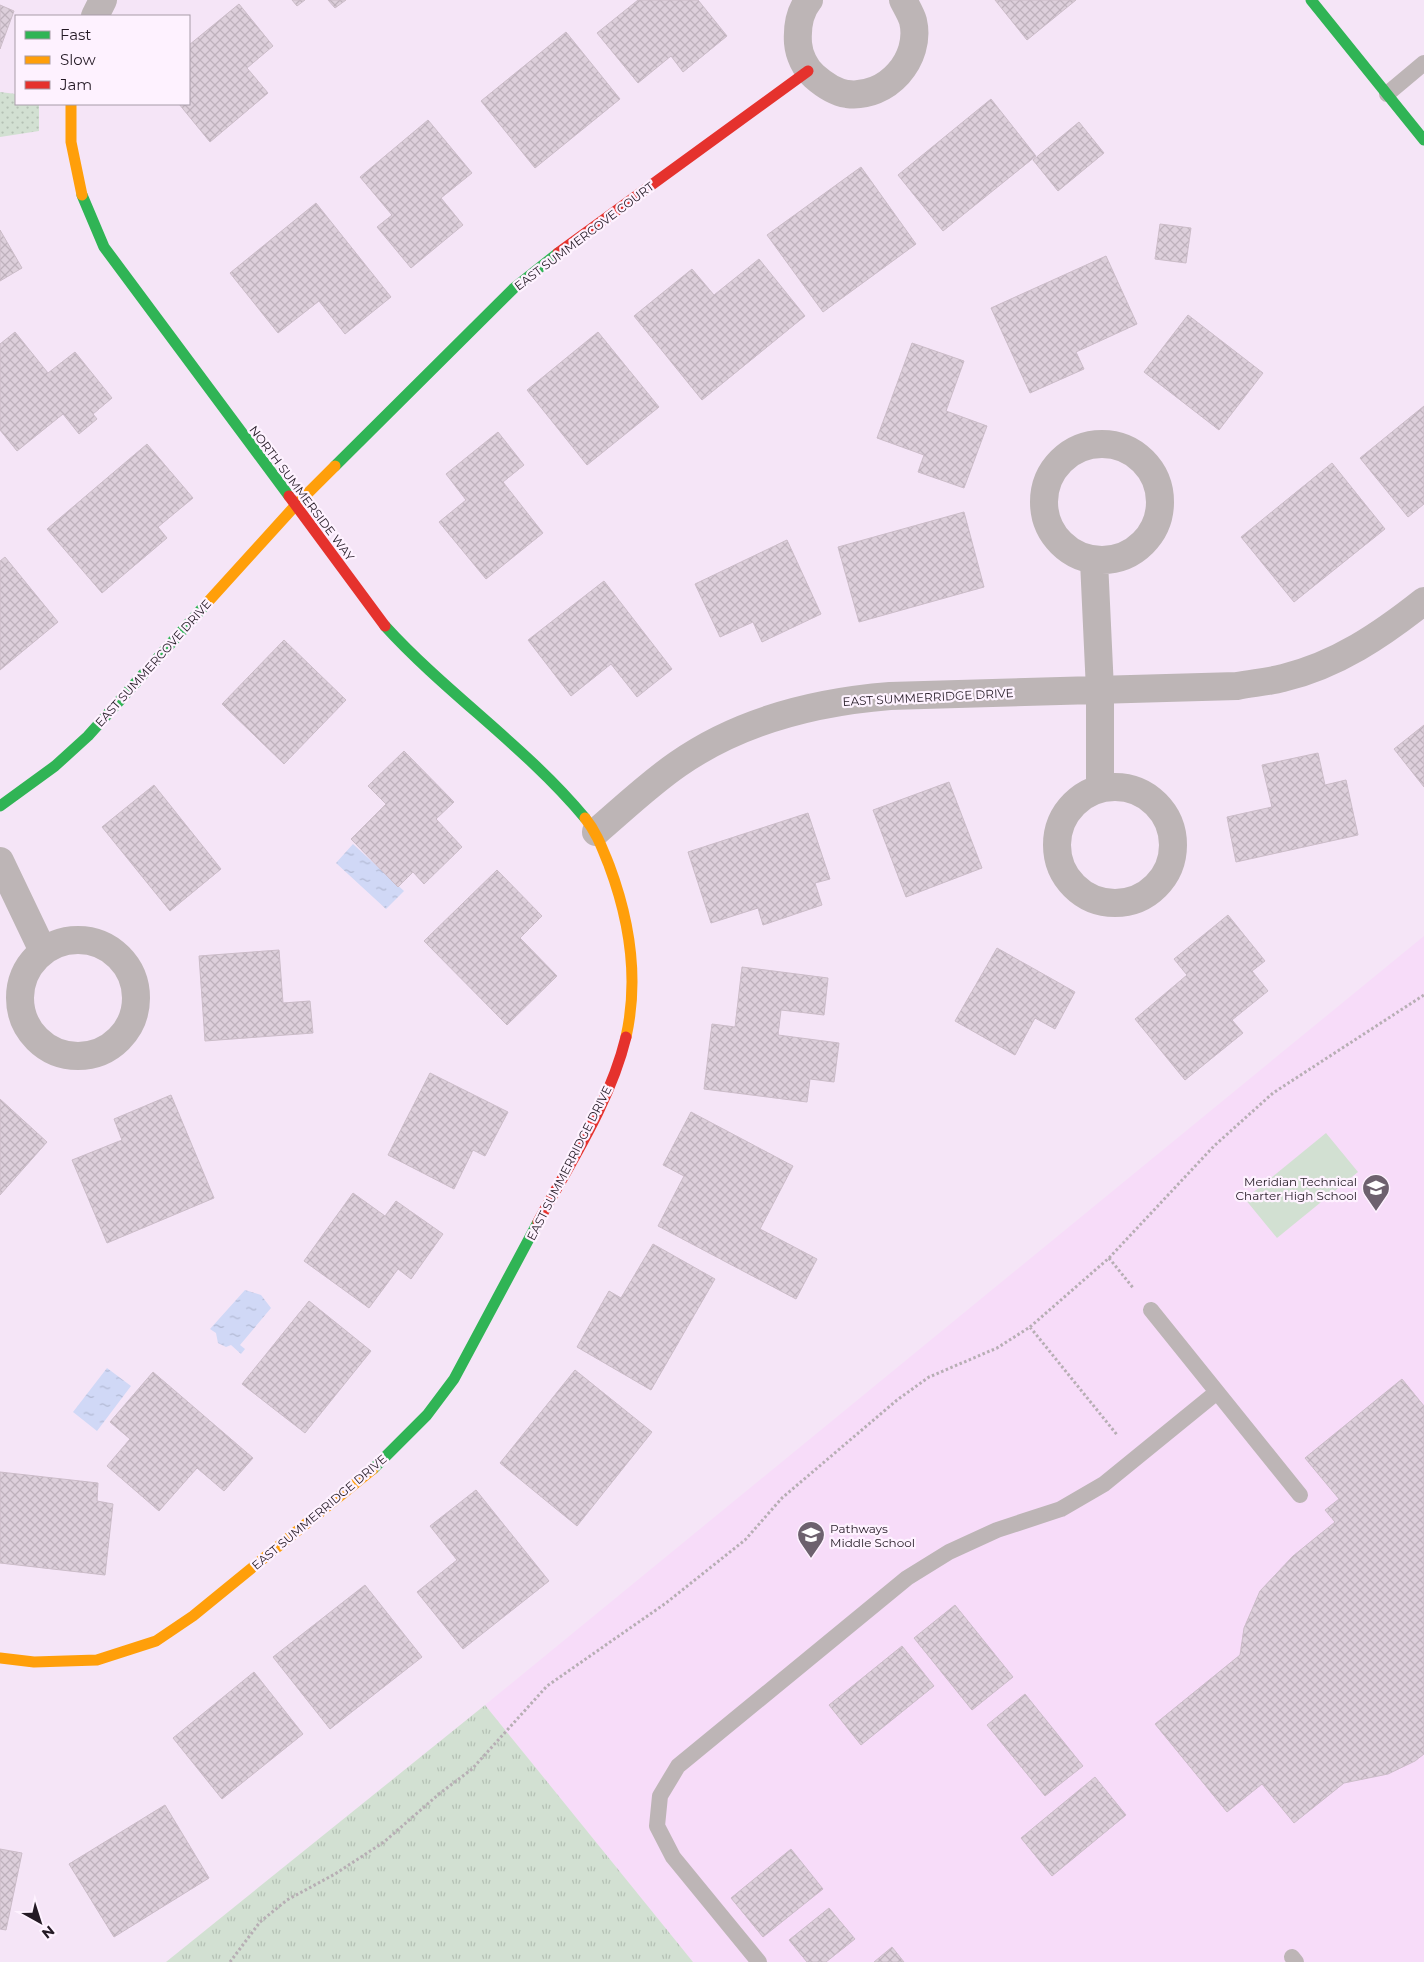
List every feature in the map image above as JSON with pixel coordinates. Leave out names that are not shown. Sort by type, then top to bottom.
[{"type":"street","points":[[96,15],[103,0]]},
{"type":"street","points":[[810,0],[804,6],[797,28],[798,51],[808,71],[825,86],[847,94],[870,92],[891,82],[907,65],[914,43],[913,20],[903,0]]},
{"type":"street","points":[[1311,0],[1424,140]]},
{"type":"street","name":"EAST SUMMERCOVE COURT","points":[[294,507],[514,288],[556,254],[808,71]]},
{"type":"street","name":"NORTH SUMMERSIDE WAY","points":[[71,105],[73,164],[84,206],[104,247],[294,507],[384,625],[414,658],[562,791],[596,832]]},
{"type":"street","points":[[1110,444],[1132,451],[1149,466],[1160,487],[1161,510],[1153,532],[1138,549],[1117,559],[1094,561],[1072,554],[1055,538],[1045,518],[1044,494],[1051,472],[1066,455],[1087,445],[1110,444]]},
{"type":"street","name":"EAST SUMMERCOVE DRIVE","points":[[0,806],[55,766],[88,736],[294,507]]},
{"type":"street","points":[[1094,561],[1100,690],[1100,788]]},
{"type":"street","name":"EAST SUMMERRIDGE DRIVE","points":[[0,1658],[34,1662],[97,1660],[156,1640],[193,1616],[364,1477],[427,1415],[454,1379],[602,1103],[620,1061],[630,1018],[633,973],[628,929],[616,885],[596,832],[678,764],[734,733],[802,708],[846,700],[890,696],[1237,686],[1283,678],[1325,664],[1365,644],[1424,601]]},
{"type":"street","points":[[1122,786],[1144,794],[1162,809],[1172,830],[1173,853],[1166,875],[1150,892],[1129,902],[1106,904],[1085,896],[1067,881],[1058,860],[1056,837],[1064,816],[1079,798],[1100,788],[1122,786]]},
{"type":"street","points":[[0,861],[43,951]]},
{"type":"street","points":[[86,940],[108,947],[125,962],[136,983],[137,1006],[130,1028],[114,1045],[93,1055],[70,1056],[48,1049],[31,1034],[21,1013],[20,990],[27,968],[43,951],[63,941],[86,940]]},
{"type":"lane","points":[[1387,94],[1424,63]]},
{"type":"lane","points":[[1151,1310],[1300,1495]]},
{"type":"lane","points":[[759,1962],[673,1857],[657,1826],[660,1796],[678,1766],[907,1578],[949,1552],[997,1530],[1061,1509],[1104,1484],[1217,1392]]},
{"type":"path","points":[[230,1962],[260,1922],[287,1900],[335,1874],[384,1842],[439,1794],[472,1769],[547,1686],[666,1603],[745,1540],[782,1498],[897,1400],[929,1377],[997,1348],[1030,1327],[1109,1258],[1214,1146],[1273,1093],[1424,995]]},
{"type":"path","points":[[1109,1258],[1151,1310]]},
{"type":"path","points":[[1030,1327],[1135,1458]]},
{"type":"shaded area","points":[[1424,936],[1424,1962],[693,1962],[485,1705]]},
{"type":"green space","points":[[0,92],[15,94],[15,105],[39,105],[39,131],[0,137]]},
{"type":"green space","points":[[1326,1133],[1358,1172],[1277,1238],[1245,1199]]},
{"type":"green space","points":[[485,1705],[693,1962],[166,1962]]},
{"type":"water","points":[[353,844],[404,891],[386,909],[336,863]]},
{"type":"water","points":[[245,1290],[261,1295],[271,1308],[240,1345],[245,1349],[241,1354],[231,1345],[226,1347],[218,1343],[216,1333],[210,1329]]},
{"type":"water","points":[[107,1368],[131,1386],[97,1431],[73,1412]]},
{"type":"building","points":[[292,0],[305,0],[297,6]]},
{"type":"building","points":[[328,0],[346,0],[335,8]]},
{"type":"building","points":[[638,0],[698,0],[727,36],[683,72],[671,56],[638,83],[597,33]]},
{"type":"building","points":[[995,0],[1076,0],[1027,40]]},
{"type":"building","points":[[239,4],[273,46],[247,68],[268,93],[210,142],[180,105],[190,105],[190,44]]},
{"type":"building","points":[[0,5],[14,11],[0,49]]},
{"type":"building","points":[[566,32],[620,99],[535,168],[481,101]]},
{"type":"building","points":[[991,99],[1036,156],[943,231],[898,175]]},
{"type":"building","points":[[428,120],[472,173],[441,198],[463,225],[411,268],[377,227],[392,215],[360,177]]},
{"type":"building","points":[[1079,122],[1104,153],[1058,191],[1033,160]]},
{"type":"building","points":[[861,167],[916,244],[823,312],[767,235]]},
{"type":"building","points":[[316,203],[391,297],[345,334],[319,301],[278,333],[230,273]]},
{"type":"building","points":[[1160,224],[1191,228],[1186,263],[1155,259]]},
{"type":"building","points":[[0,230],[22,268],[0,281]]},
{"type":"building","points":[[1106,256],[1137,324],[1076,352],[1084,369],[1030,393],[991,308]]},
{"type":"building","points":[[759,259],[805,316],[702,400],[634,316],[692,269],[714,295]]},
{"type":"building","points":[[1188,315],[1263,373],[1219,430],[1144,372]]},
{"type":"building","points":[[15,332],[48,373],[75,352],[112,398],[93,414],[97,419],[79,434],[63,414],[17,451],[0,430],[0,344]]},
{"type":"building","points":[[598,332],[659,407],[587,465],[527,390]]},
{"type":"building","points":[[912,343],[964,361],[946,411],[987,426],[964,488],[918,472],[924,455],[877,438]]},
{"type":"building","points":[[1424,406],[1424,504],[1408,517],[1360,458]]},
{"type":"building","points":[[498,432],[524,465],[503,482],[543,533],[486,579],[439,522],[466,500],[446,474]]},
{"type":"building","points":[[147,444],[193,498],[158,527],[167,538],[102,593],[47,529]]},
{"type":"building","points":[[1332,463],[1385,529],[1294,602],[1241,537]]},
{"type":"building","points":[[964,512],[984,587],[859,622],[838,547]]},
{"type":"building","points":[[787,540],[821,614],[762,642],[753,622],[720,637],[695,584]]},
{"type":"building","points":[[5,557],[58,622],[0,670],[0,561]]},
{"type":"building","points":[[604,581],[672,669],[637,697],[611,664],[571,696],[528,640]]},
{"type":"building","points":[[284,640],[346,700],[284,764],[222,704]]},
{"type":"building","points":[[1424,725],[1424,787],[1394,749]]},
{"type":"building","points":[[404,751],[454,802],[436,819],[462,847],[424,884],[413,872],[398,887],[351,839],[386,804],[368,786]]},
{"type":"building","points":[[1318,753],[1325,785],[1346,780],[1358,835],[1236,862],[1227,817],[1272,807],[1262,765]]},
{"type":"building","points":[[949,782],[982,868],[906,897],[873,810]]},
{"type":"building","points":[[154,785],[221,869],[170,911],[102,827]]},
{"type":"building","points":[[808,813],[830,879],[815,883],[822,905],[763,925],[758,908],[711,923],[688,852]]},
{"type":"building","points":[[497,870],[542,916],[520,938],[557,976],[507,1025],[424,941]]},
{"type":"building","points":[[1228,915],[1265,961],[1252,971],[1268,991],[1232,1020],[1243,1033],[1185,1080],[1135,1019],[1187,975],[1174,959]]},
{"type":"building","points":[[997,948],[1075,992],[1055,1029],[1035,1018],[1015,1055],[955,1021]]},
{"type":"building","points":[[279,950],[283,1003],[310,1001],[313,1033],[205,1041],[199,956]]},
{"type":"building","points":[[742,967],[828,978],[824,1015],[781,1010],[778,1035],[839,1043],[834,1082],[810,1079],[807,1102],[704,1089],[712,1024],[735,1027]]},
{"type":"building","points":[[430,1073],[508,1112],[485,1156],[473,1150],[454,1189],[388,1155]]},
{"type":"building","points":[[171,1095],[214,1198],[107,1243],[72,1160],[122,1140],[114,1119]]},
{"type":"building","points":[[0,1099],[47,1142],[0,1195]]},
{"type":"building","points":[[691,1112],[793,1166],[760,1229],[817,1259],[796,1299],[658,1226],[684,1176],[663,1165]]},
{"type":"building","points":[[353,1193],[385,1216],[396,1201],[443,1234],[411,1279],[398,1269],[369,1308],[304,1261]]},
{"type":"building","points":[[653,1244],[715,1279],[651,1390],[577,1347],[609,1291],[621,1298]]},
{"type":"building","points":[[309,1301],[371,1351],[305,1433],[242,1384]]},
{"type":"building","points":[[575,1370],[652,1432],[577,1526],[500,1463]]},
{"type":"building","points":[[153,1372],[253,1458],[224,1491],[197,1468],[159,1511],[107,1466],[130,1439],[110,1422]]},
{"type":"building","points":[[1402,1379],[1424,1406],[1424,1754],[1415,1761],[1388,1774],[1344,1783],[1294,1823],[1262,1784],[1227,1812],[1155,1724],[1240,1655],[1244,1628],[1260,1591],[1293,1556],[1335,1522],[1325,1510],[1339,1499],[1305,1458]]},
{"type":"building","points":[[0,1472],[98,1483],[97,1501],[113,1504],[105,1575],[0,1563]]},
{"type":"building","points":[[476,1490],[549,1581],[463,1649],[417,1592],[457,1560],[430,1526]]},
{"type":"building","points":[[365,1585],[422,1657],[330,1729],[273,1657]]},
{"type":"building","points":[[955,1605],[1013,1677],[972,1710],[914,1638]]},
{"type":"building","points":[[902,1646],[934,1686],[861,1745],[829,1705]]},
{"type":"building","points":[[254,1672],[303,1734],[222,1799],[173,1738]]},
{"type":"building","points":[[1025,1694],[1083,1766],[1045,1796],[987,1725]]},
{"type":"building","points":[[1095,1777],[1126,1815],[1052,1876],[1021,1838]]},
{"type":"building","points":[[165,1805],[209,1878],[114,1937],[69,1864]]},
{"type":"building","points":[[0,1849],[22,1853],[6,1930],[0,1929]]},
{"type":"building","points":[[791,1849],[823,1889],[763,1937],[731,1898]]},
{"type":"building","points":[[829,1908],[855,1939],[826,1962],[807,1962],[789,1940]]},
{"type":"building","points":[[892,1947],[904,1962],[874,1962]]},
{"type":"traffic: fast","points":[[1311,0],[1424,140]]},
{"type":"traffic: fast","points":[[82,195],[104,247],[289,496]]},
{"type":"traffic: fast","points":[[335,466],[514,288],[558,253]]},
{"type":"traffic: fast","points":[[0,806],[55,766],[88,736],[206,604]]},
{"type":"traffic: fast","points":[[385,626],[434,675],[538,768],[585,818]]},
{"type":"traffic: fast","points":[[373,1469],[427,1415],[454,1379],[538,1222]]},
{"type":"traffic: slow","points":[[71,105],[71,142],[82,195]]},
{"type":"traffic: slow","points":[[206,604],[294,507],[335,466]]},
{"type":"traffic: slow","points":[[585,818],[596,835],[609,865],[627,929],[632,972],[632,994],[626,1037]]},
{"type":"traffic: slow","points":[[0,1658],[34,1662],[97,1660],[156,1641],[193,1616],[373,1469]]},
{"type":"traffic: jam","points":[[558,253],[808,71]]},
{"type":"traffic: jam","points":[[289,496],[385,626]]},
{"type":"traffic: jam","points":[[538,1222],[600,1109],[619,1061],[626,1037]]},
{"type":"place","name":"Meridian Technical Charter High School","points":[[1376,1212]]},
{"type":"place","name":"Pathways Middle School","points":[[811,1559]]}]
